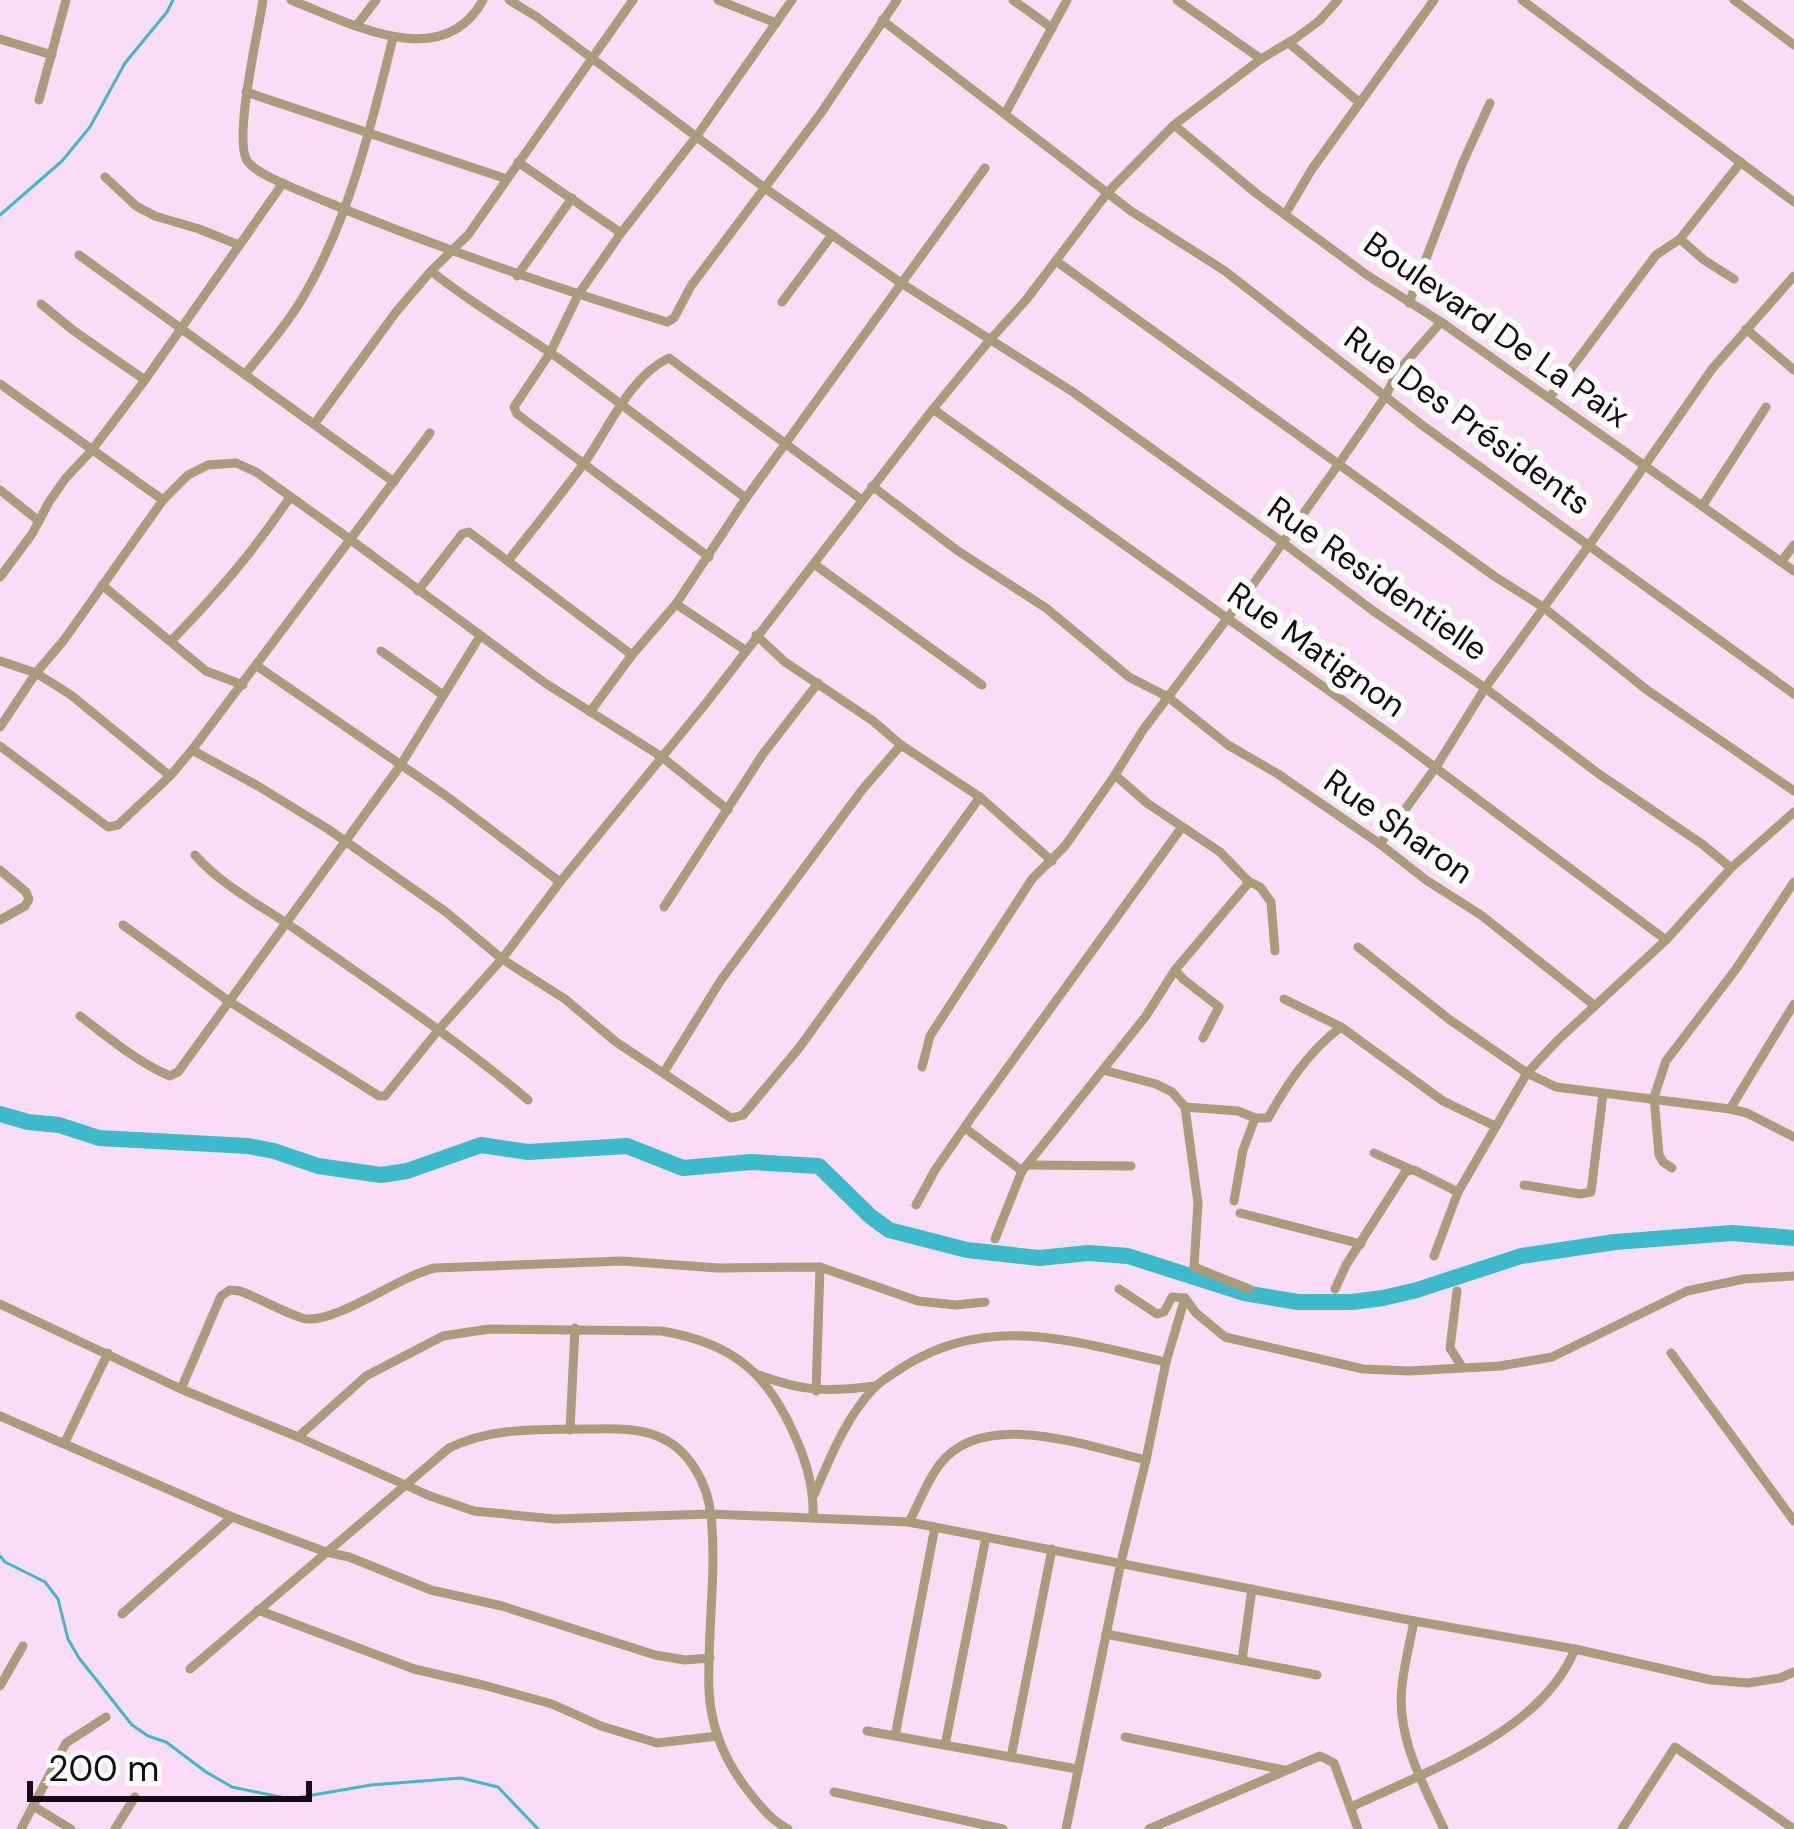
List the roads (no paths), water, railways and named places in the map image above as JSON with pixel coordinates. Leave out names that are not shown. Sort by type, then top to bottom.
[{"type":"street","points":[[39,100],[66,0]]},
{"type":"street","points":[[263,0],[246,92],[247,161],[283,183],[518,276],[671,321],[691,286],[821,113],[897,0]]},
{"type":"street","points":[[291,0],[394,38],[447,34],[464,23],[483,0]]},
{"type":"street","points":[[357,25],[376,0]]},
{"type":"street","name":"Rue Residentielle","points":[[509,0],[901,283],[1073,392],[1731,868]]},
{"type":"street","points":[[315,423],[396,312],[468,235],[634,0]]},
{"type":"street","points":[[718,0],[776,23]]},
{"type":"street","points":[[709,557],[514,410],[578,295],[792,0]]},
{"type":"street","points":[[1013,0],[1052,28]]},
{"type":"street","points":[[1005,114],[1067,0]]},
{"type":"street","points":[[1178,0],[1261,59]]},
{"type":"street","points":[[123,925],[230,1002],[380,1096],[388,1092],[502,958],[1108,192],[1174,125],[1318,21],[1337,0]]},
{"type":"street","points":[[1286,213],[1312,169],[1434,0]]},
{"type":"street","points":[[1522,0],[1794,202]]},
{"type":"street","points":[[1734,0],[1794,45]]},
{"type":"street","name":"Rue Des Présidents","points":[[882,20],[1131,211],[1225,271],[1385,397],[1794,694]]},
{"type":"street","points":[[246,373],[297,307],[345,209],[394,38]]},
{"type":"street","points":[[0,39],[52,55]]},
{"type":"street","points":[[1288,43],[1360,103]]},
{"type":"street","points":[[246,92],[507,179]]},
{"type":"street","points":[[1409,304],[1490,103]]},
{"type":"street","name":"Boulevard De La Paix","points":[[1174,125],[1257,194],[1409,304],[1794,572]]},
{"type":"street","points":[[518,162],[621,233]]},
{"type":"street","points":[[1549,398],[1656,255],[1680,239],[1741,163]]},
{"type":"street","points":[[590,712],[676,604],[746,498],[985,168]]},
{"type":"street","points":[[105,178],[155,216],[239,245]]},
{"type":"street","points":[[0,577],[65,479],[145,380],[283,183]]},
{"type":"street","points":[[518,276],[572,198]]},
{"type":"street","points":[[782,302],[832,235]]},
{"type":"street","points":[[1680,239],[1734,279]]},
{"type":"street","points":[[79,255],[394,482]]},
{"type":"street","points":[[1056,261],[1543,608],[1647,690],[1794,791]]},
{"type":"street","points":[[431,271],[550,352],[746,498]]},
{"type":"street","points":[[1380,844],[1727,349],[1794,276]]},
{"type":"street","points":[[41,304],[145,380]]},
{"type":"street","points":[[922,1067],[930,1036],[1032,879],[1052,861],[1115,775],[1338,464],[1407,359],[1441,322]]},
{"type":"street","points":[[1746,329],[1794,370]]},
{"type":"street","points":[[508,561],[584,464],[637,384],[669,358],[862,500]]},
{"type":"street","points":[[0,384],[163,500]]},
{"type":"street","points":[[1703,506],[1766,407]]},
{"type":"street","name":"Rue Matignon","points":[[933,409],[1436,767],[1666,940]]},
{"type":"street","points":[[0,746],[112,827],[118,825],[192,750],[430,433]]},
{"type":"street","points":[[0,727],[163,500],[188,475],[208,465],[236,463],[256,472],[480,636],[662,757],[728,810]]},
{"type":"street","name":"Rue Sharon","points":[[872,487],[1046,608],[1129,677],[1168,697],[1228,745],[1278,774],[1481,915],[1594,1005]]},
{"type":"street","points":[[0,490],[39,521]]},
{"type":"street","points":[[171,641],[220,592],[290,497]]},
{"type":"street","points":[[418,591],[466,532],[632,655]]},
{"type":"street","points":[[1781,562],[1794,545]]},
{"type":"street","points":[[814,564],[982,685]]},
{"type":"street","points":[[102,585],[206,671],[243,685]]},
{"type":"street","points":[[676,604],[745,650]]},
{"type":"street","points":[[756,635],[785,662],[980,797],[1052,861]]},
{"type":"street","points":[[80,1016],[132,1055],[170,1076],[178,1072],[400,766],[480,636]]},
{"type":"street","points":[[381,651],[443,695]]},
{"type":"street","points":[[0,661],[36,673],[71,694],[170,776]]},
{"type":"street","points":[[257,666],[445,795],[560,882]]},
{"type":"street","points":[[664,907],[763,754],[818,683]]},
{"type":"street","points":[[664,1072],[721,980],[901,745]]},
{"type":"street","points":[[192,750],[328,829],[446,912],[502,958],[565,998],[616,1042],[724,1115],[738,1119],[799,1048],[980,797]]},
{"type":"street","points":[[1115,775],[1261,887],[1271,902],[1275,950]]},
{"type":"street","points":[[1434,1256],[1459,1192],[1527,1073],[1666,940],[1731,868],[1794,812]]},
{"type":"street","points":[[916,1205],[935,1170],[1182,827]]},
{"type":"street","points":[[194,856],[222,882],[440,1028],[528,1100]]},
{"type":"street","points":[[0,870],[29,899],[0,920]]},
{"type":"street","points":[[995,1239],[1024,1168],[1248,880]]},
{"type":"street","points":[[1672,1168],[1659,1155],[1654,1097],[1666,1061],[1794,882]]},
{"type":"street","points":[[1358,947],[1450,1020],[1527,1073],[1556,1087],[1730,1109],[1794,1137]]},
{"type":"street","points":[[1175,970],[1219,1007],[1203,1038]]},
{"type":"street","points":[[1284,999],[1341,1027],[1444,1101],[1496,1126]]},
{"type":"street","points":[[1730,1109],[1794,1004]]},
{"type":"street","points":[[1185,1106],[1268,1118],[1310,1055],[1341,1027]]},
{"type":"street","points":[[1103,1070],[1156,1084],[1185,1106],[1198,1203],[1194,1267],[1249,1289]]},
{"type":"street","points":[[1525,1185],[1591,1192],[1603,1094]]},
{"type":"street","points":[[1234,1201],[1243,1150],[1255,1118]]},
{"type":"street","points":[[965,1128],[1024,1168],[1131,1166]]},
{"type":"street","points":[[1374,1153],[1459,1192]]},
{"type":"street","points":[[1335,1288],[1410,1169]]},
{"type":"street","points":[[1240,1213],[1361,1244]]},
{"type":"street","points":[[181,1389],[221,1295],[230,1290],[304,1319],[317,1319],[435,1268],[622,1261],[718,1268],[820,1267],[918,1301],[985,1302]]},
{"type":"street","points":[[816,1391],[820,1267]]},
{"type":"street","points":[[1119,1289],[1157,1314],[1164,1312],[1172,1298],[1185,1298],[1214,1330],[1253,1345],[1363,1369],[1409,1371],[1552,1357],[1687,1291],[1744,1279],[1794,1276]]},
{"type":"street","points":[[1457,1291],[1450,1348],[1462,1367]]},
{"type":"street","points":[[1066,1829],[1121,1562],[1185,1298]]},
{"type":"street","points":[[0,1304],[181,1389],[430,1496],[474,1510],[554,1519],[711,1514],[909,1522],[1575,1649],[1711,1680],[1748,1683],[1794,1672]]},
{"type":"street","points":[[298,1437],[367,1376],[398,1357],[443,1336],[489,1328],[632,1328],[688,1335],[786,1385],[834,1392],[875,1386]]},
{"type":"street","points":[[570,1430],[575,1328]]},
{"type":"street","points":[[814,1495],[833,1450],[875,1386],[919,1357],[950,1344],[977,1337],[1049,1336],[1166,1362]]},
{"type":"street","points":[[64,1444],[108,1353]]},
{"type":"street","points":[[1671,1353],[1794,1521]]},
{"type":"street","points":[[759,1375],[791,1426],[803,1456],[814,1495],[813,1516]]},
{"type":"street","points":[[0,1416],[232,1516],[431,1590],[502,1606],[655,1655],[710,1658]]},
{"type":"street","points":[[190,1670],[449,1448],[488,1433],[525,1430],[615,1429],[656,1435],[689,1460],[702,1482],[711,1514],[710,1693],[718,1736],[737,1777],[765,1813],[788,1829]]},
{"type":"street","points":[[909,1522],[941,1462],[959,1447],[982,1438],[1037,1435],[1146,1460]]},
{"type":"street","points":[[122,1614],[232,1516]]},
{"type":"street","points":[[896,1736],[935,1527]]},
{"type":"street","points":[[945,1745],[986,1537]]},
{"type":"street","points":[[1011,1757],[1052,1549]]},
{"type":"street","points":[[1242,1660],[1252,1589]]},
{"type":"street","points":[[258,1610],[414,1670],[553,1704],[601,1726],[658,1743],[718,1736]]},
{"type":"street","points":[[1414,1621],[1402,1687],[1405,1737],[1444,1829]]},
{"type":"street","points":[[1106,1634],[1317,1675]]},
{"type":"street","points":[[0,1686],[23,1646]]},
{"type":"street","points":[[1351,1807],[1487,1740],[1529,1712],[1548,1693],[1575,1649]]},
{"type":"street","points":[[21,1829],[66,1743],[106,1717]]},
{"type":"street","points":[[867,1731],[1078,1769]]},
{"type":"street","points":[[1125,1737],[1284,1770]]},
{"type":"street","points":[[1622,1829],[1675,1747],[1794,1828]]},
{"type":"street","points":[[1149,1829],[1320,1756],[1334,1763],[1358,1829]]},
{"type":"street","points":[[834,1792],[1003,1829]]},
{"type":"street","points":[[115,1829],[135,1797]]},
{"type":"street","points":[[33,1806],[71,1829]]},
{"type":"waterway","points":[[0,215],[62,161],[90,127],[125,63],[173,0]]},
{"type":"waterway","points":[[0,1114],[99,1138],[248,1146],[318,1166],[381,1175],[407,1171],[481,1145],[528,1152],[627,1146],[683,1168],[751,1162],[819,1166],[889,1230],[967,1250],[1039,1258],[1089,1253],[1128,1256],[1244,1293],[1298,1302],[1383,1298],[1521,1256],[1615,1242],[1732,1233],[1794,1238]]},
{"type":"waterway","points":[[0,1556],[45,1582],[58,1599],[68,1639],[79,1658],[132,1725],[232,1787],[290,1799],[371,1785],[461,1778],[498,1787],[538,1829]]}]
